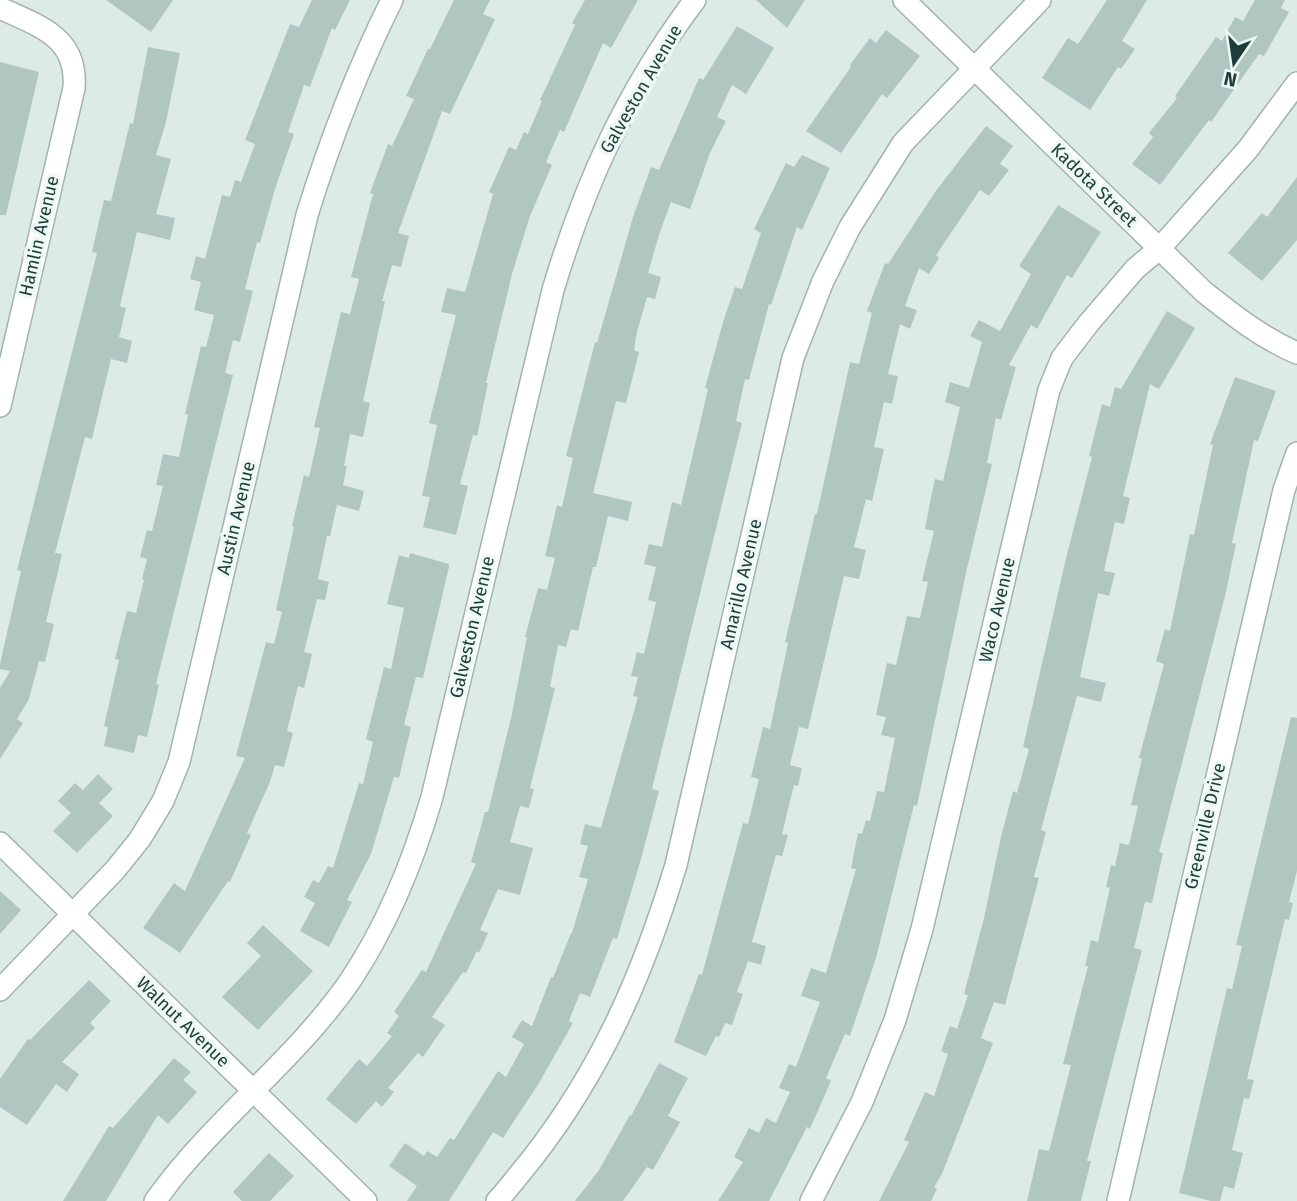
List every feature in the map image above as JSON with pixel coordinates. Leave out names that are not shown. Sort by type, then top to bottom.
[{"type":"street","name":"Austin Avenue","points":[[0,990],[115,870],[140,839],[163,801],[179,762],[307,215],[340,116],[365,54],[392,0]]},
{"type":"street","name":"Galveston Avenue","points":[[155,1201],[185,1163],[314,1026],[349,982],[383,927],[414,855],[432,797],[553,290],[572,225],[597,165],[634,92],[673,29],[695,0]]},
{"type":"street","name":"Kadota Street","points":[[904,0],[1204,292],[1239,320],[1297,353]]},
{"type":"street","name":"Amarillo Avenue","points":[[497,1201],[552,1132],[598,1060],[631,994],[656,932],[676,865],[793,358],[823,281],[850,227],[903,143],[1040,0]]},
{"type":"street","name":"Hamlin Avenue","points":[[0,8],[49,31],[69,51],[75,74],[74,88],[0,406]]},
{"type":"street","name":"Waco Avenue","points":[[811,1201],[862,1102],[895,1020],[922,929],[1049,390],[1062,358],[1135,269],[1160,248],[1248,149],[1297,83]]},
{"type":"street","name":"Greenville Drive","points":[[1118,1201],[1284,490],[1297,453]]},
{"type":"street","name":"Walnut Avenue","points":[[0,843],[366,1201]]},
{"type":"building","points":[[106,0],[173,0],[151,32]]},
{"type":"building","points":[[312,0],[350,0],[335,30],[332,28],[310,87],[304,85],[288,132],[294,134],[260,243],[257,242],[245,289],[253,291],[240,342],[233,340],[225,373],[233,375],[156,684],[159,685],[147,737],[138,735],[134,753],[104,746],[108,727],[104,726],[119,660],[115,659],[127,611],[136,613],[144,580],[142,579],[147,559],[140,557],[147,530],[152,531],[163,486],[156,485],[163,454],[179,457],[188,415],[185,414],[201,346],[206,347],[214,315],[194,310],[201,282],[190,279],[196,256],[205,259],[222,195],[230,197],[235,180],[241,182],[255,144],[245,140],[290,24],[299,27]]},
{"type":"building","points":[[454,0],[490,0],[483,14],[495,19],[450,114],[442,111],[398,233],[409,236],[401,267],[392,265],[382,301],[385,301],[363,401],[370,403],[363,437],[350,434],[344,466],[347,466],[343,485],[364,491],[359,511],[337,505],[330,536],[327,536],[318,579],[329,582],[325,600],[317,599],[304,652],[312,654],[304,688],[298,686],[287,731],[293,733],[284,767],[275,765],[247,833],[251,835],[230,882],[228,881],[180,953],[143,928],[174,883],[185,891],[245,758],[236,756],[266,642],[274,644],[282,612],[276,610],[294,527],[292,526],[304,475],[309,477],[320,428],[314,427],[341,312],[350,314],[359,279],[351,277],[373,194],[370,193],[388,144],[392,146],[414,99],[406,96]]},
{"type":"building","points":[[585,0],[638,0],[611,48],[603,43],[564,132],[560,130],[546,162],[552,165],[530,216],[512,274],[486,383],[477,436],[473,435],[460,484],[468,486],[456,535],[423,527],[430,497],[422,496],[437,425],[429,423],[456,315],[441,312],[447,288],[465,292],[493,194],[489,192],[509,147],[516,150],[524,132],[528,134],[542,101],[540,100],[575,25],[572,23]]},
{"type":"building","points":[[756,0],[805,0],[787,28]]},
{"type":"building","points":[[1107,0],[1147,0],[1122,41],[1135,49],[1121,69],[1118,67],[1090,110],[1042,78],[1068,38],[1078,44]]},
{"type":"building","points":[[1255,0],[1285,0],[1281,8],[1289,12],[1264,56],[1259,54],[1211,122],[1209,120],[1160,185],[1132,164],[1153,137],[1149,133],[1177,98],[1175,96],[1216,37],[1222,41],[1235,17],[1243,21]]},
{"type":"building","points":[[737,26],[774,48],[746,94],[732,85],[717,117],[726,121],[710,153],[690,209],[671,202],[659,235],[648,273],[661,277],[655,299],[647,297],[637,332],[634,350],[639,352],[626,403],[616,401],[593,493],[632,502],[628,521],[608,516],[578,631],[571,629],[566,647],[558,645],[550,687],[555,688],[530,788],[534,789],[529,808],[520,806],[510,842],[533,848],[520,895],[498,889],[480,930],[488,933],[479,953],[477,951],[466,973],[463,972],[432,1017],[445,1025],[423,1057],[418,1053],[388,1088],[394,1092],[382,1107],[376,1101],[356,1124],[326,1099],[359,1059],[367,1066],[392,1036],[387,1033],[399,1016],[394,1012],[422,970],[426,972],[476,864],[471,862],[485,812],[488,812],[511,718],[525,637],[538,588],[547,590],[555,558],[545,556],[557,505],[562,507],[573,458],[566,456],[595,342],[597,343],[633,217],[651,167],[659,170],[699,78],[703,80]]},
{"type":"building","points":[[886,30],[920,56],[887,98],[882,94],[841,153],[806,131],[870,38],[876,43]]},
{"type":"building","points":[[148,47],[180,53],[166,122],[156,155],[171,159],[156,214],[175,218],[170,240],[137,232],[120,306],[126,308],[119,337],[132,341],[127,363],[111,359],[92,439],[85,437],[55,553],[62,554],[46,622],[54,624],[45,662],[39,661],[29,699],[17,719],[23,723],[0,759],[0,688],[10,671],[0,669],[0,664],[21,571],[17,570],[97,253],[92,252],[104,200],[111,201],[130,123],[133,124]]},
{"type":"building","points":[[0,62],[39,72],[6,215],[0,215]]},
{"type":"building","points":[[986,126],[1013,146],[1000,164],[1009,170],[989,196],[980,190],[936,255],[939,258],[929,274],[919,268],[905,306],[917,310],[910,329],[900,324],[888,374],[898,376],[892,404],[884,402],[874,447],[884,449],[872,501],[866,499],[854,547],[866,550],[859,579],[844,576],[808,729],[799,727],[790,765],[802,768],[798,786],[794,785],[782,834],[788,835],[782,856],[776,855],[752,942],[766,946],[761,965],[748,961],[737,992],[743,994],[732,1025],[725,1023],[706,1056],[674,1042],[699,974],[702,975],[743,823],[748,824],[759,779],[751,777],[763,727],[770,729],[788,643],[785,642],[817,514],[850,362],[859,364],[872,313],[867,311],[885,263],[888,264],[935,192]]},
{"type":"building","points":[[802,155],[830,168],[802,230],[797,227],[771,305],[769,304],[749,380],[745,379],[736,421],[742,423],[652,789],[659,791],[617,939],[613,938],[590,997],[580,993],[569,1021],[573,1023],[539,1083],[503,1138],[493,1132],[449,1201],[407,1201],[417,1186],[389,1166],[405,1143],[424,1156],[427,1151],[437,1157],[450,1138],[454,1140],[498,1071],[506,1077],[524,1044],[512,1037],[522,1020],[532,1026],[572,933],[588,879],[579,877],[588,846],[580,844],[585,824],[601,828],[638,697],[633,696],[638,677],[631,676],[637,652],[644,654],[656,602],[648,600],[656,567],[644,564],[649,544],[662,547],[672,502],[681,505],[708,389],[705,388],[723,322],[735,287],[742,289],[761,233],[754,229],[786,163],[794,167]]},
{"type":"building","points":[[1297,177],[1297,240],[1262,281],[1228,253],[1262,213],[1267,217]]},
{"type":"building","points":[[1058,205],[1101,232],[1072,278],[1067,275],[1037,329],[1031,325],[1009,365],[1016,367],[1001,420],[996,418],[987,463],[992,464],[917,806],[914,805],[876,958],[850,1036],[845,1034],[826,1078],[831,1081],[810,1129],[807,1127],[769,1201],[718,1201],[743,1162],[734,1157],[749,1128],[759,1133],[766,1118],[776,1123],[790,1092],[779,1088],[789,1064],[796,1067],[820,1002],[801,996],[811,968],[826,973],[856,869],[851,868],[858,833],[862,834],[866,820],[870,821],[877,791],[884,792],[895,738],[881,735],[886,717],[876,715],[887,663],[896,665],[907,616],[920,618],[928,582],[922,581],[934,531],[925,529],[935,479],[943,481],[960,407],[945,402],[950,382],[969,388],[982,342],[970,336],[979,320],[1000,331],[1031,274],[1019,266]]},
{"type":"building","points":[[1167,311],[1195,328],[1159,389],[1150,384],[1123,496],[1130,498],[1124,524],[1115,522],[1104,571],[1115,573],[1109,596],[1098,593],[1080,677],[1106,683],[1101,702],[1077,696],[1041,830],[1046,832],[1034,877],[1039,878],[1005,1005],[994,1002],[981,1038],[993,1043],[942,1174],[934,1187],[937,1189],[931,1201],[879,1201],[909,1142],[904,1140],[925,1092],[934,1096],[948,1054],[941,1051],[950,1026],[957,1029],[968,995],[964,994],[1000,841],[1013,791],[1017,793],[1029,749],[1023,747],[1092,457],[1089,456],[1102,404],[1110,407],[1115,387],[1121,389]]},
{"type":"building","points":[[1235,377],[1276,391],[1258,441],[1254,440],[1232,543],[1236,544],[1225,596],[1159,852],[1163,853],[1152,903],[1145,902],[1134,948],[1142,950],[1087,1161],[1091,1161],[1081,1201],[1027,1201],[1039,1149],[1049,1151],[1071,1065],[1063,1064],[1088,966],[1085,966],[1091,940],[1098,942],[1110,888],[1106,887],[1111,865],[1115,866],[1120,843],[1129,845],[1138,806],[1131,805],[1142,759],[1139,758],[1164,664],[1156,661],[1165,629],[1170,631],[1190,534],[1194,535],[1213,445],[1210,444]]},
{"type":"building","points":[[410,553],[449,564],[449,567],[423,678],[416,677],[404,725],[411,727],[399,778],[394,777],[371,854],[347,900],[352,902],[329,947],[300,931],[315,903],[304,897],[313,880],[319,883],[328,866],[333,868],[359,783],[363,784],[373,742],[366,739],[384,667],[391,669],[404,608],[387,604],[399,555],[409,558]]},
{"type":"building","points":[[1291,717],[1297,718],[1297,871],[1289,902],[1293,903],[1289,920],[1285,919],[1247,1079],[1254,1080],[1249,1099],[1244,1098],[1232,1150],[1243,1153],[1234,1189],[1224,1186],[1220,1201],[1211,1201],[1179,1193],[1227,988],[1232,989],[1242,946],[1236,945]]},
{"type":"building","points":[[98,774],[113,789],[99,803],[113,816],[77,853],[53,831],[71,813],[58,801],[75,783],[83,790]]},
{"type":"building","points":[[0,891],[21,910],[0,934]]},
{"type":"building","points":[[263,925],[313,971],[258,1030],[222,997],[261,956],[247,943]]},
{"type":"building","points":[[89,980],[111,1001],[90,1023],[95,1028],[62,1062],[79,1074],[67,1092],[56,1084],[27,1125],[0,1107],[0,1079],[28,1039],[30,1040]]},
{"type":"building","points":[[174,1058],[191,1072],[183,1080],[197,1092],[168,1124],[158,1115],[106,1201],[63,1201],[109,1126],[113,1128]]},
{"type":"building","points":[[659,1063],[688,1078],[668,1116],[680,1122],[653,1170],[647,1167],[623,1201],[575,1201],[599,1170]]},
{"type":"building","points":[[269,1153],[294,1176],[270,1201],[242,1201],[233,1192]]}]
